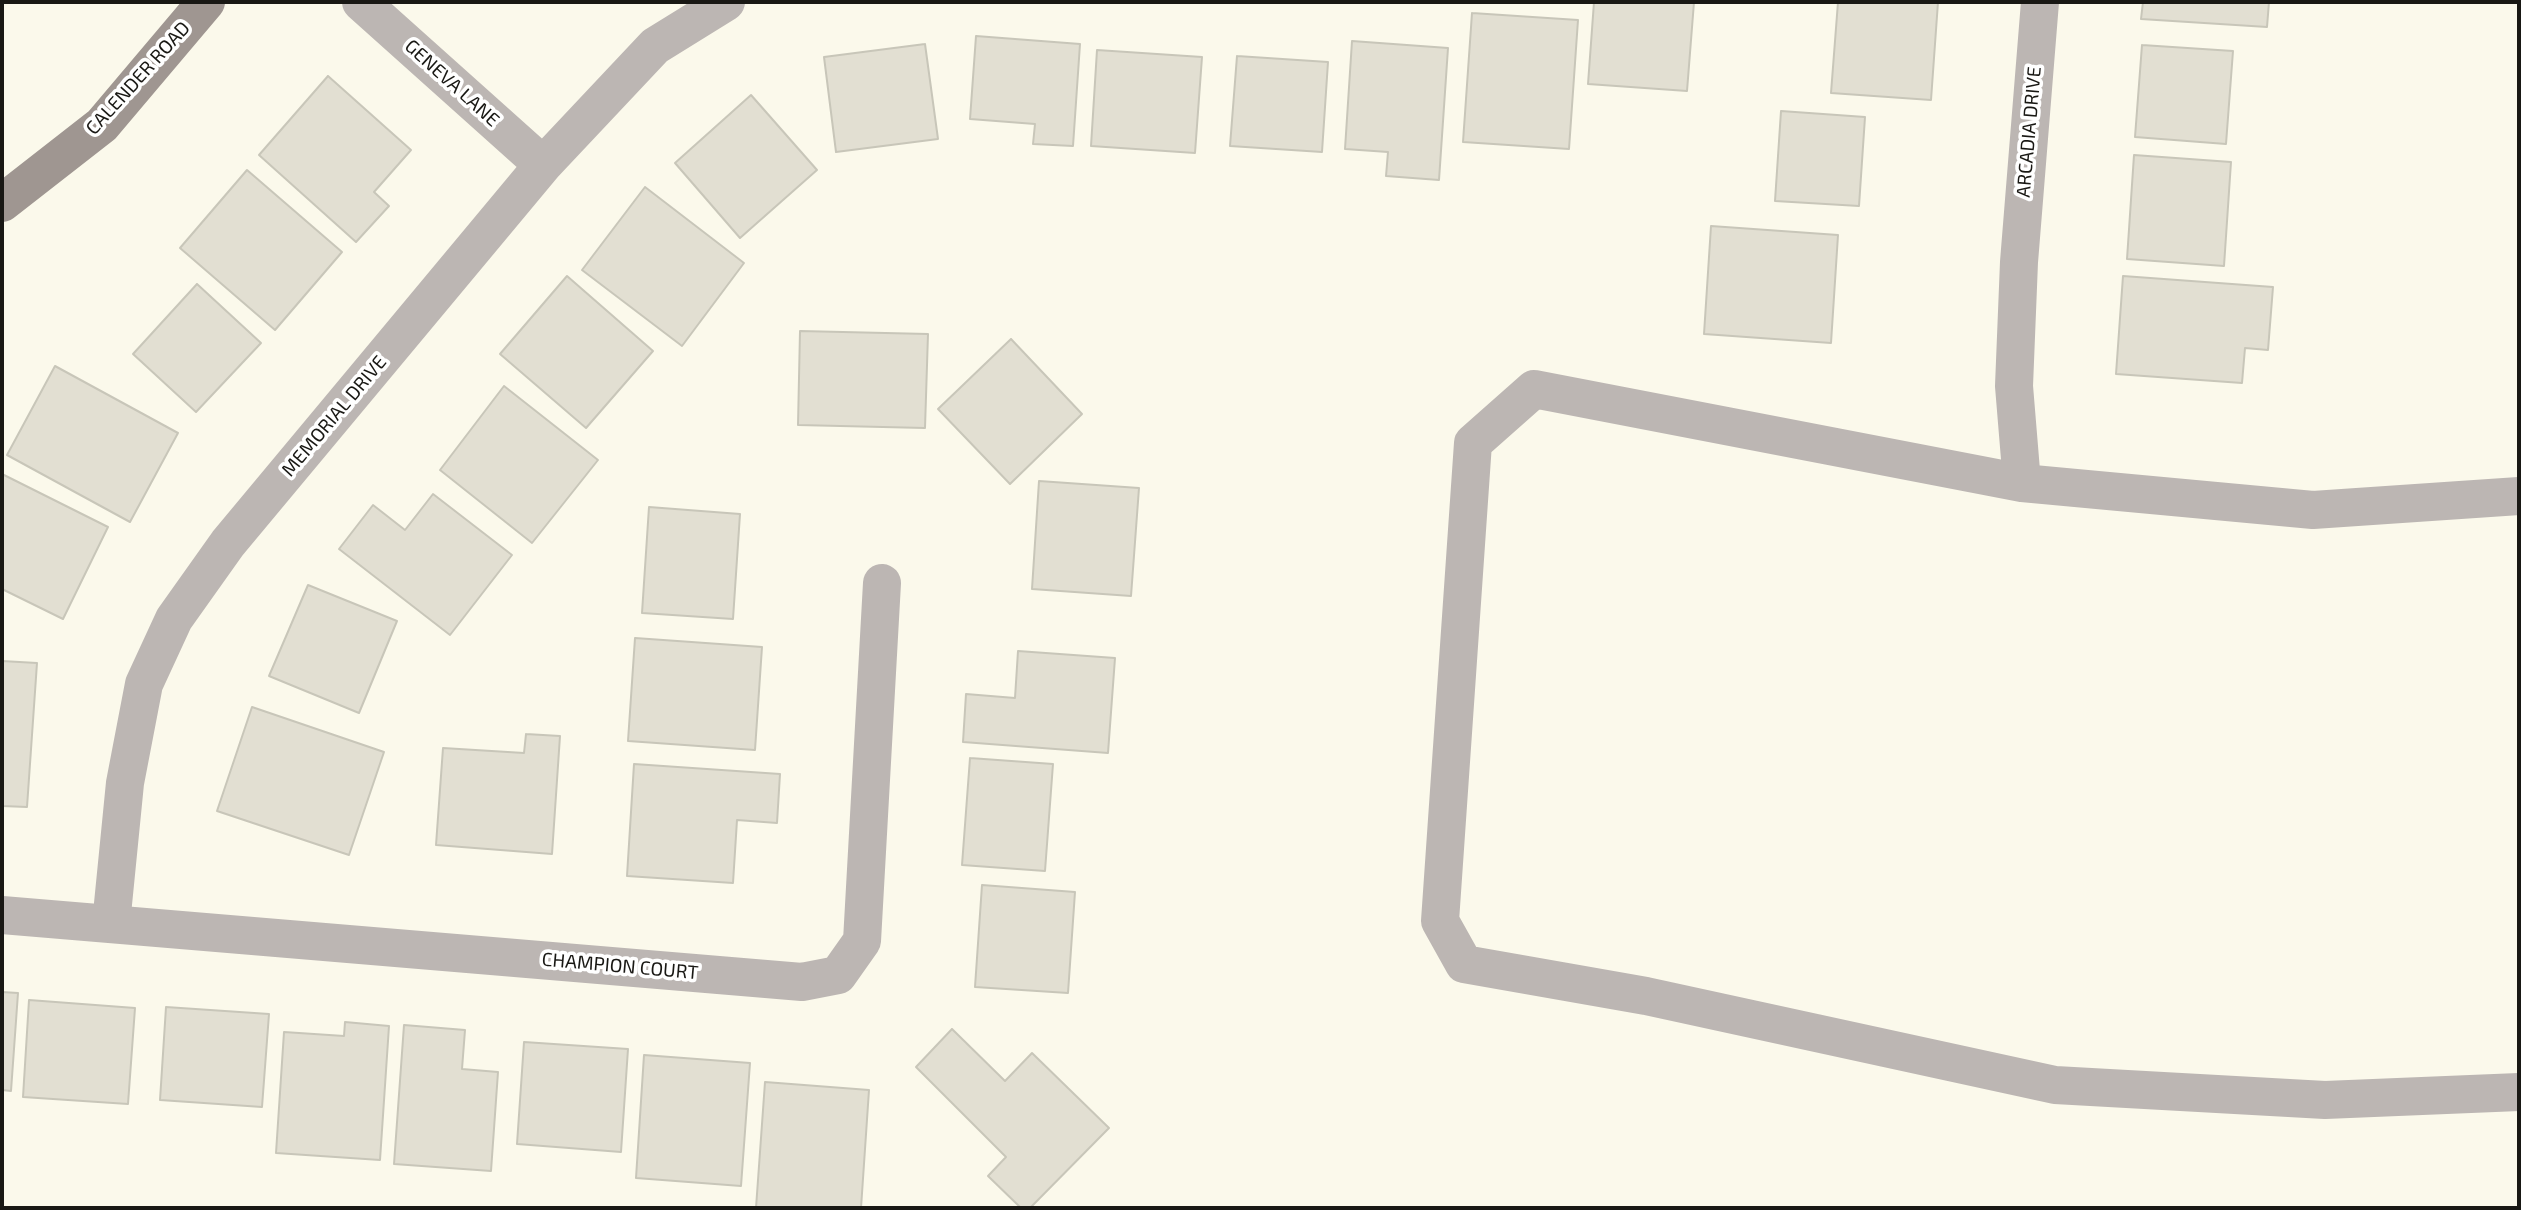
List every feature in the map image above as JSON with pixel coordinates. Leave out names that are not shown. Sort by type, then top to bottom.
[{"type":"street","name":"CALENDER ROAD","points":[[2,202],[102,125],[206,2]]},
{"type":"street","name":"GENEVA LANE","points":[[361,2],[543,165]]},
{"type":"street","name":"MEMORIAL DRIVE","points":[[111,924],[125,783],[144,684],[174,619],[228,543],[543,165],[654,46],[726,2]]},
{"type":"street","name":"ARCADIA DRIVE","points":[[2022,483],[2014,386],[2019,262],[2040,2]]},
{"type":"street","points":[[2519,496],[2313,510],[2022,483],[1534,390],[1472,443],[1440,920],[1464,964],[1646,996],[2055,1086],[2325,1100],[2519,1092]]},
{"type":"street","name":"CHAMPION COURT","points":[[2,915],[802,982],[838,975],[862,941],[882,583]]},
{"type":"building","points":[[1594,2],[1694,2],[1687,91],[1588,84]]},
{"type":"building","points":[[1838,2],[1938,2],[1931,100],[1831,93]]},
{"type":"building","points":[[2143,2],[2269,2],[2267,27],[2141,19]]},
{"type":"building","points":[[1472,13],[1578,20],[1569,149],[1463,142]]},
{"type":"building","points":[[976,36],[1080,44],[1073,146],[1033,144],[1035,124],[970,119]]},
{"type":"building","points":[[1352,41],[1448,48],[1439,180],[1386,176],[1388,152],[1345,149]]},
{"type":"building","points":[[925,44],[938,139],[836,152],[824,57]]},
{"type":"building","points":[[2142,45],[2233,51],[2226,144],[2135,137]]},
{"type":"building","points":[[1097,50],[1202,57],[1195,153],[1091,146]]},
{"type":"building","points":[[1237,56],[1328,62],[1322,152],[1230,146]]},
{"type":"building","points":[[328,76],[411,150],[374,192],[389,206],[356,242],[259,155]]},
{"type":"building","points":[[751,95],[817,170],[740,238],[675,163]]},
{"type":"building","points":[[1781,111],[1865,117],[1859,206],[1775,201]]},
{"type":"building","points":[[2134,155],[2231,162],[2224,266],[2127,259]]},
{"type":"building","points":[[247,170],[342,252],[275,330],[180,248]]},
{"type":"building","points":[[645,187],[744,263],[682,346],[582,270]]},
{"type":"building","points":[[1711,226],[1838,235],[1831,343],[1704,334]]},
{"type":"building","points":[[567,276],[653,351],[586,428],[500,354]]},
{"type":"building","points":[[2123,276],[2273,287],[2268,350],[2245,348],[2242,383],[2116,374]]},
{"type":"building","points":[[197,284],[261,343],[196,412],[133,354]]},
{"type":"building","points":[[800,331],[928,334],[925,428],[798,425]]},
{"type":"building","points":[[1011,339],[1082,414],[1010,484],[938,409]]},
{"type":"building","points":[[55,366],[178,433],[130,522],[7,455]]},
{"type":"building","points":[[504,386],[598,460],[532,543],[440,470]]},
{"type":"building","points":[[2,474],[108,527],[63,619],[2,589]]},
{"type":"building","points":[[1039,481],[1139,488],[1131,596],[1032,589]]},
{"type":"building","points":[[433,494],[512,555],[450,635],[339,549],[373,505],[405,530]]},
{"type":"building","points":[[649,507],[740,514],[733,619],[642,613]]},
{"type":"building","points":[[308,585],[397,621],[359,713],[269,676]]},
{"type":"building","points":[[635,638],[762,647],[755,750],[628,741]]},
{"type":"building","points":[[1018,651],[1115,658],[1108,753],[963,742],[966,694],[1015,698]]},
{"type":"building","points":[[2,661],[37,663],[27,807],[2,806]]},
{"type":"building","points":[[252,707],[384,752],[349,855],[217,811]]},
{"type":"building","points":[[526,734],[560,736],[552,854],[436,845],[443,748],[524,753]]},
{"type":"building","points":[[970,758],[1053,764],[1045,871],[962,865]]},
{"type":"building","points":[[634,764],[780,774],[777,823],[737,820],[733,883],[627,876]]},
{"type":"building","points":[[982,885],[1075,892],[1068,993],[975,987]]},
{"type":"building","points":[[2,992],[18,993],[11,1091],[2,1090]]},
{"type":"building","points":[[29,1000],[135,1008],[128,1104],[23,1097]]},
{"type":"building","points":[[166,1007],[269,1014],[262,1107],[160,1100]]},
{"type":"building","points":[[345,1022],[389,1026],[380,1160],[276,1153],[284,1032],[344,1036]]},
{"type":"building","points":[[404,1025],[465,1030],[462,1069],[498,1072],[491,1171],[394,1164]]},
{"type":"building","points":[[952,1029],[1005,1081],[1032,1053],[1109,1128],[1030,1208],[1021,1208],[988,1176],[1006,1157],[916,1067]]},
{"type":"building","points":[[524,1042],[628,1049],[621,1152],[517,1144]]},
{"type":"building","points":[[644,1055],[750,1063],[741,1186],[636,1178]]},
{"type":"building","points":[[765,1082],[869,1090],[861,1208],[756,1208]]}]
